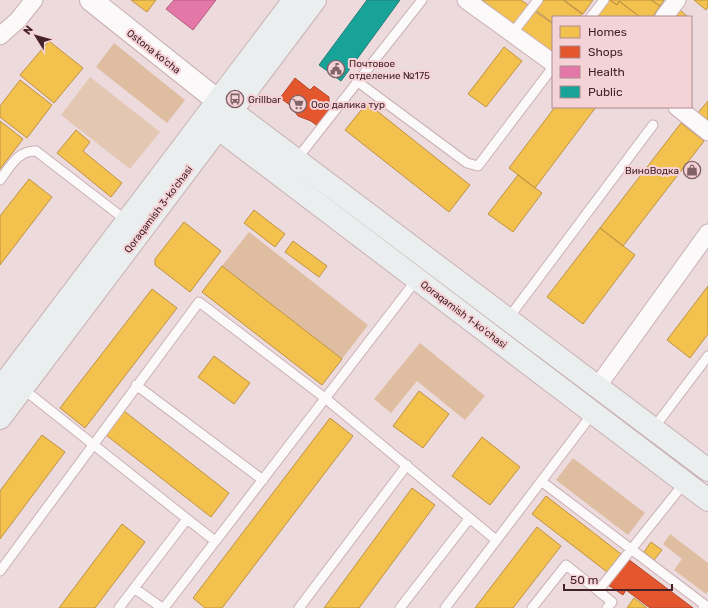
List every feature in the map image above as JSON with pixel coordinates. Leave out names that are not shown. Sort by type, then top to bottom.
[{"type":"main road","name":"Qoraqamish 3-ko'chasi","points":[[8,382],[219,129],[225,106],[294,0]]},
{"type":"main road","name":"Qoraqamish 3-ko'chasi","points":[[0,418],[8,382],[127,221],[315,0]]},
{"type":"main road","points":[[225,106],[708,470]]},
{"type":"main road","name":"Qoraqamish 1-koʻchasi","points":[[219,129],[708,500]]},
{"type":"street","points":[[0,36],[18,20],[34,0]]},
{"type":"street","name":"Ostona ko'cha","points":[[91,0],[225,106]]},
{"type":"street","points":[[468,0],[511,34],[552,62]]},
{"type":"street","points":[[665,16],[676,0]]},
{"type":"street","points":[[678,108],[708,132]]},
{"type":"street","points":[[597,387],[708,233]]},
{"type":"lane","points":[[296,160],[422,0]]},
{"type":"lane","points":[[511,34],[538,0]]},
{"type":"lane","points":[[592,16],[604,0]]},
{"type":"lane","points":[[358,82],[467,163],[478,166],[552,68]]},
{"type":"lane","points":[[508,320],[653,125]]},
{"type":"lane","points":[[0,180],[19,155],[28,151],[36,151],[127,221]]},
{"type":"lane","points":[[134,588],[163,608],[417,279]]},
{"type":"lane","points":[[0,571],[136,385],[199,302],[325,398],[408,465],[469,519],[496,540]]},
{"type":"lane","points":[[653,429],[708,356]]},
{"type":"lane","points":[[8,382],[93,444],[215,541]]},
{"type":"lane","points":[[136,385],[263,480]]},
{"type":"lane","points":[[445,608],[593,413]]},
{"type":"lane","points":[[299,608],[408,465]]},
{"type":"lane","points":[[541,481],[706,605]]},
{"type":"lane","points":[[598,591],[685,482]]},
{"type":"lane","points":[[119,608],[187,519]]},
{"type":"lane","points":[[400,608],[469,519]]},
{"type":"lane","points":[[532,608],[566,565],[612,602],[607,608]]},
{"type":"shaded area","points":[[114,43],[185,100],[167,123],[96,67]]},
{"type":"shaded area","points":[[90,77],[160,132],[130,169],[61,115]]},
{"type":"shaded area","points":[[249,232],[368,325],[342,359],[222,266]]},
{"type":"shaded area","points":[[420,343],[485,396],[465,420],[417,381],[391,413],[374,399]]},
{"type":"shaded area","points":[[573,458],[645,513],[628,535],[556,480]]},
{"type":"shaded area","points":[[670,534],[708,563],[708,591],[706,594],[674,570],[682,559],[663,544]]},
{"type":"building: Homes","points":[[131,0],[156,0],[147,12]]},
{"type":"building: Homes","points":[[482,0],[521,0],[531,7],[516,26]]},
{"type":"building: Homes","points":[[540,0],[563,0],[582,14],[581,16],[552,16],[552,22],[534,9]]},
{"type":"building: Homes","points":[[564,0],[593,0],[583,14]]},
{"type":"building: Homes","points":[[606,0],[610,0],[617,5],[619,1],[639,16],[594,16]]},
{"type":"building: Homes","points":[[610,0],[651,0],[660,6],[653,16],[639,16],[619,1],[617,5]]},
{"type":"building: Homes","points":[[651,0],[664,0],[660,6]]},
{"type":"building: Homes","points":[[694,0],[708,0],[708,7],[706,10]]},
{"type":"building: Homes","points":[[533,10],[552,23],[552,52],[516,32]]},
{"type":"building: Homes","points":[[680,10],[687,16],[676,16]]},
{"type":"building: Homes","points":[[49,41],[83,68],[54,103],[20,75]]},
{"type":"building: Homes","points":[[504,47],[522,61],[486,107],[468,94]]},
{"type":"building: Homes","points":[[20,80],[52,105],[27,138],[0,117],[0,106]]},
{"type":"building: Homes","points":[[708,101],[708,123],[697,114]]},
{"type":"building: Homes","points":[[367,103],[470,185],[449,212],[345,130]]},
{"type":"building: Homes","points":[[554,108],[595,108],[535,188],[509,168]]},
{"type":"building: Homes","points":[[0,121],[23,139],[0,169]]},
{"type":"building: Homes","points":[[681,123],[704,141],[623,246],[600,228]]},
{"type":"building: Homes","points":[[76,130],[90,142],[83,151],[122,183],[111,197],[57,153]]},
{"type":"building: Homes","points":[[518,175],[542,193],[513,232],[488,214]]},
{"type":"building: Homes","points":[[29,179],[52,197],[0,265],[0,216]]},
{"type":"building: Homes","points":[[254,210],[285,234],[275,247],[244,223]]},
{"type":"building: Homes","points":[[184,222],[221,251],[190,292],[155,265],[155,259]]},
{"type":"building: Homes","points":[[600,228],[635,255],[583,324],[547,297]]},
{"type":"building: Homes","points":[[293,241],[327,266],[319,277],[285,252]]},
{"type":"building: Homes","points":[[222,266],[342,359],[322,385],[202,292]]},
{"type":"building: Homes","points":[[708,286],[708,334],[690,358],[667,340]]},
{"type":"building: Homes","points":[[152,289],[177,308],[85,428],[60,408]]},
{"type":"building: Homes","points":[[214,356],[250,383],[234,404],[198,377]]},
{"type":"building: Homes","points":[[419,391],[449,414],[423,448],[393,426]]},
{"type":"building: Homes","points":[[124,411],[229,493],[211,517],[106,435]]},
{"type":"building: Homes","points":[[330,418],[353,436],[222,608],[205,608],[193,598]]},
{"type":"building: Homes","points":[[42,435],[65,452],[0,539],[0,491]]},
{"type":"building: Homes","points":[[482,437],[520,467],[490,505],[452,476]]},
{"type":"building: Homes","points":[[412,488],[435,505],[359,608],[324,608]]},
{"type":"building: Homes","points":[[546,496],[621,554],[607,572],[532,514]]},
{"type":"building: Homes","points":[[122,524],[145,542],[95,608],[59,608]]},
{"type":"building: Homes","points":[[537,527],[561,546],[513,608],[475,608]]},
{"type":"building: Homes","points":[[651,542],[662,550],[654,560],[644,552]]},
{"type":"building: Homes","points":[[634,598],[647,608],[627,608]]},
{"type":"building: Shops","points":[[295,78],[310,90],[314,86],[329,97],[329,104],[334,108],[320,128],[311,121],[298,116],[290,105],[280,98]]},
{"type":"building: Shops","points":[[628,559],[693,608],[650,608],[626,590],[623,595],[608,585]]},
{"type":"building: Health","points":[[174,0],[216,0],[193,30],[166,9]]},
{"type":"building: Public","points":[[367,0],[400,0],[341,81],[319,65]]},
{"type":"place","name":"Почтовое отделение №175","points":[[336,69]]},
{"type":"place","name":"Grillbar","points":[[235,99]]},
{"type":"place","name":"Ооо далика тур","points":[[298,104]]},
{"type":"place","name":"ВиноВодка","points":[[692,170]]}]
